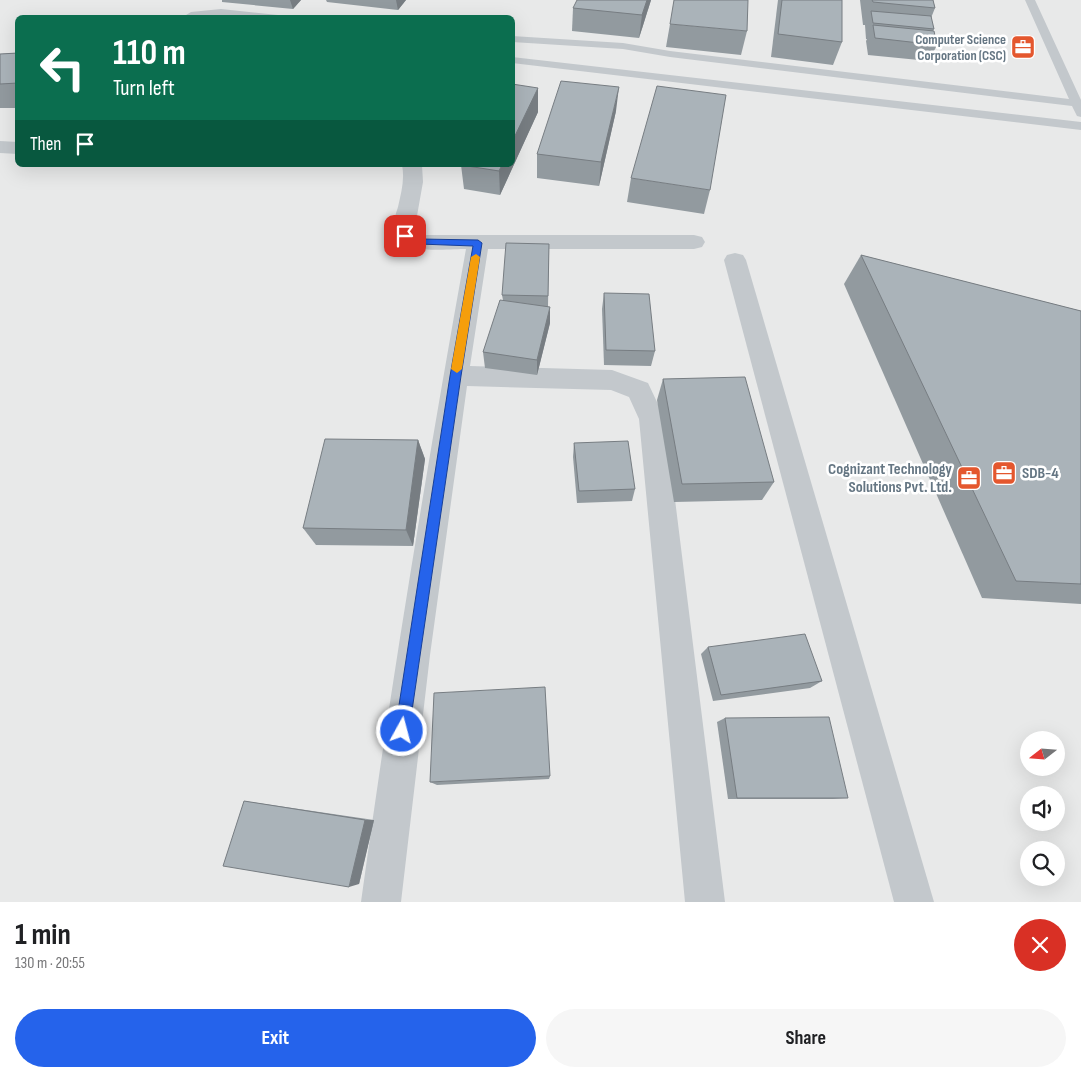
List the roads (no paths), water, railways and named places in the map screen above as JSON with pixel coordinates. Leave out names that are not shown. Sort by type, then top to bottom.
[{"type":"street","points":[[0,147],[15,148]]},
{"type":"street","points":[[413,167],[415,176],[404,225],[405,236],[419,242],[694,242]]},
{"type":"street","points":[[381,902],[407,693],[478,243]]},
{"type":"street","points":[[735,260],[914,902]]},
{"type":"street","points":[[456,376],[612,380],[639,390],[652,419],[705,902]]},
{"type":"lane","points":[[1030,0],[1080,107]]},
{"type":"lane","points":[[190,13],[221,12],[250,15]]},
{"type":"lane","points":[[515,39],[623,46],[647,63],[1081,126]]},
{"type":"lane","points":[[515,60],[647,63],[1080,107]]},
{"type":"place","name":"Computer Science Corporation (CSC)","points":[[1023,47]]},
{"type":"place","name":"SDB-4","points":[[1004,473]]},
{"type":"place","name":"Cognizant Technology Solutions Pvt. Ltd.","points":[[969,478]]}]
